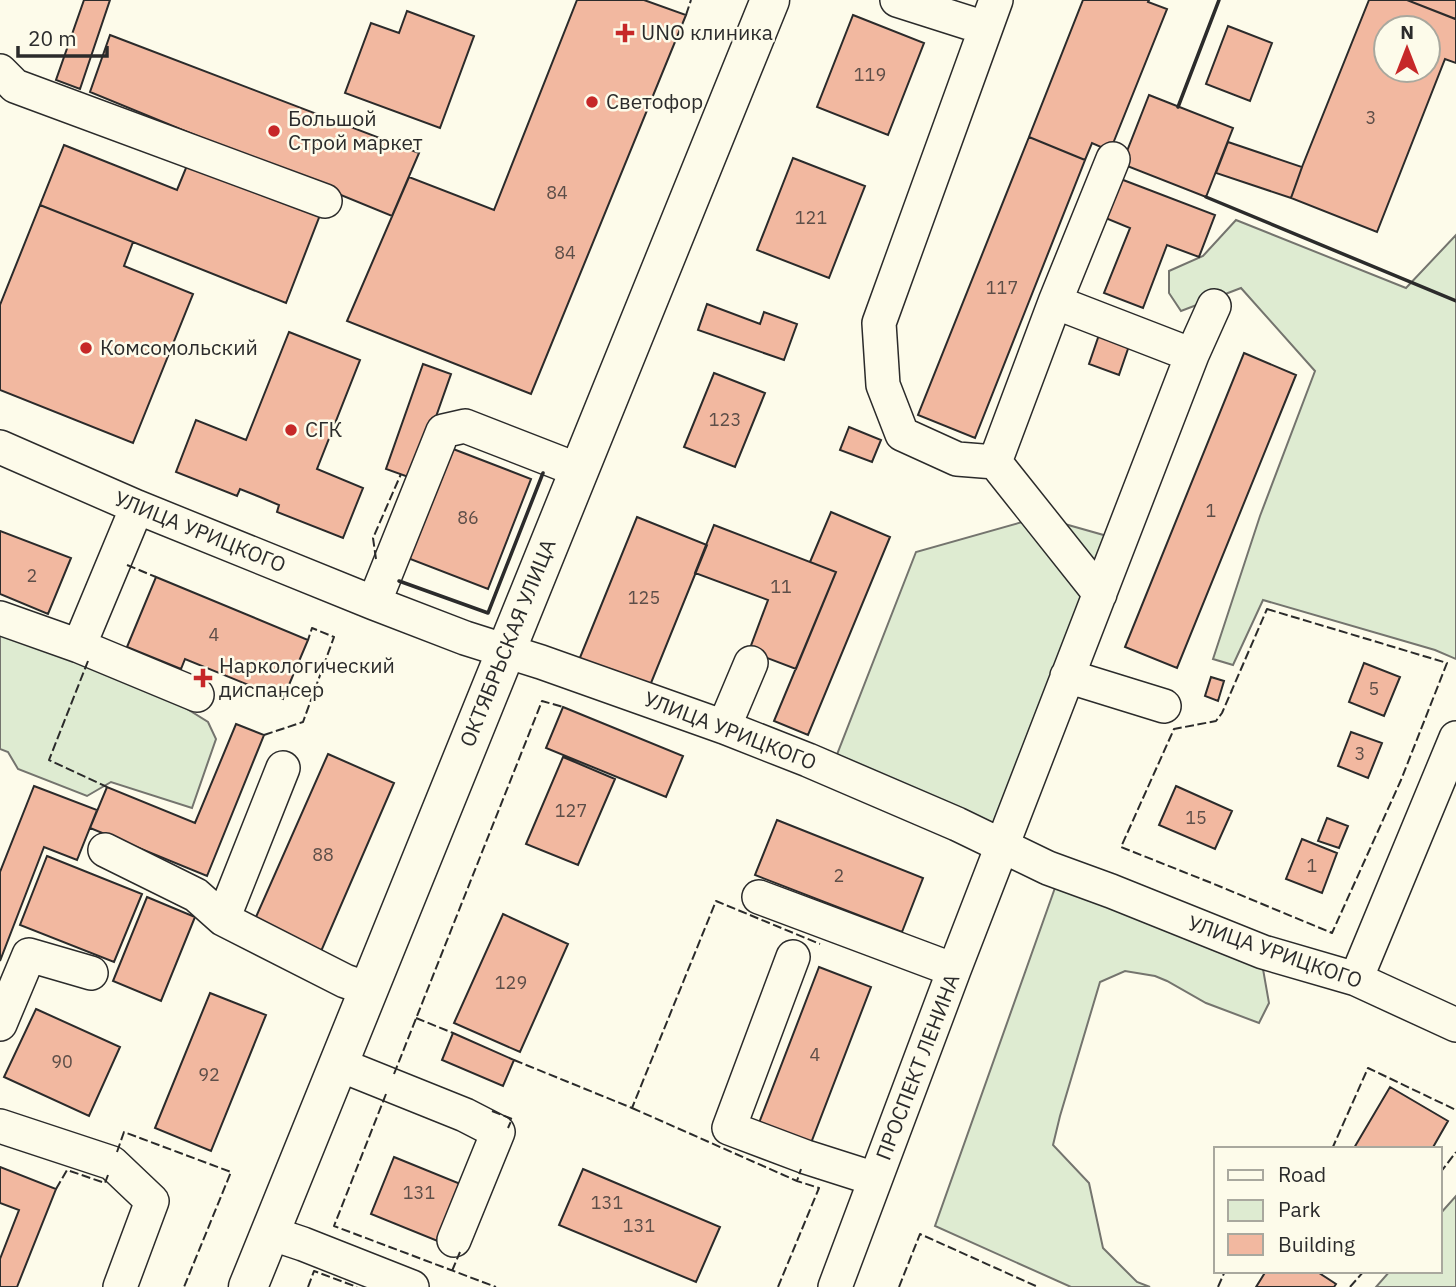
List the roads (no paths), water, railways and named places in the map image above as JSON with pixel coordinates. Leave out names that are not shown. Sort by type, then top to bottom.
[{"type":"main road","name":"ОКТЯБРЬСКАЯ УЛИЦА","points":[[247,1287],[770,0]]},
{"type":"street","points":[[897,0],[990,14],[879,323],[883,385],[902,434],[957,460],[995,463],[1100,594]]},
{"type":"street","points":[[0,71],[15,86],[325,201]]},
{"type":"street","points":[[995,463],[1055,302],[1113,159]]},
{"type":"street","points":[[1055,302],[1192,355]]},
{"type":"street","name":"ПРОСПЕКТ ЛЕНИНА","points":[[835,1287],[1067,676],[1192,355],[1214,306]]},
{"type":"street","points":[[374,603],[443,431],[465,426],[578,470]]},
{"type":"street","name":"УЛИЦА УРИЦКОГО","points":[[0,447],[137,507],[374,603],[724,727],[957,824],[1048,868],[1264,951],[1356,979],[1456,1025]]},
{"type":"street","points":[[79,646],[137,507]]},
{"type":"street","points":[[0,618],[79,646],[197,695]]},
{"type":"street","points":[[724,727],[751,663]]},
{"type":"street","points":[[1067,676],[1164,706]]},
{"type":"street","points":[[1356,979],[1456,738]]},
{"type":"street","points":[[223,919],[283,768]]},
{"type":"street","points":[[106,850],[196,895],[223,919],[345,981],[368,989]]},
{"type":"street","points":[[759,897],[954,970]]},
{"type":"street","points":[[0,1024],[29,955],[91,973]]},
{"type":"street","points":[[793,957],[729,1128],[875,1179]]},
{"type":"street","points":[[338,1064],[465,1115],[498,1132],[454,1240]]},
{"type":"street","points":[[0,1126],[112,1163],[152,1201],[120,1287]]},
{"type":"street","points":[[270,1233],[412,1287]]},
{"type":"place","name":"UNO клиника","points":[[625,33]]},
{"type":"place","name":"Светофор","points":[[592,102]]},
{"type":"place","name":"Большой Строй маркет","points":[[274,131]]},
{"type":"place","name":"Комсомольский","points":[[86,348]]},
{"type":"place","name":"СГК","points":[[291,430]]},
{"type":"place","name":"Наркологический диспансер","points":[[203,678]]}]
